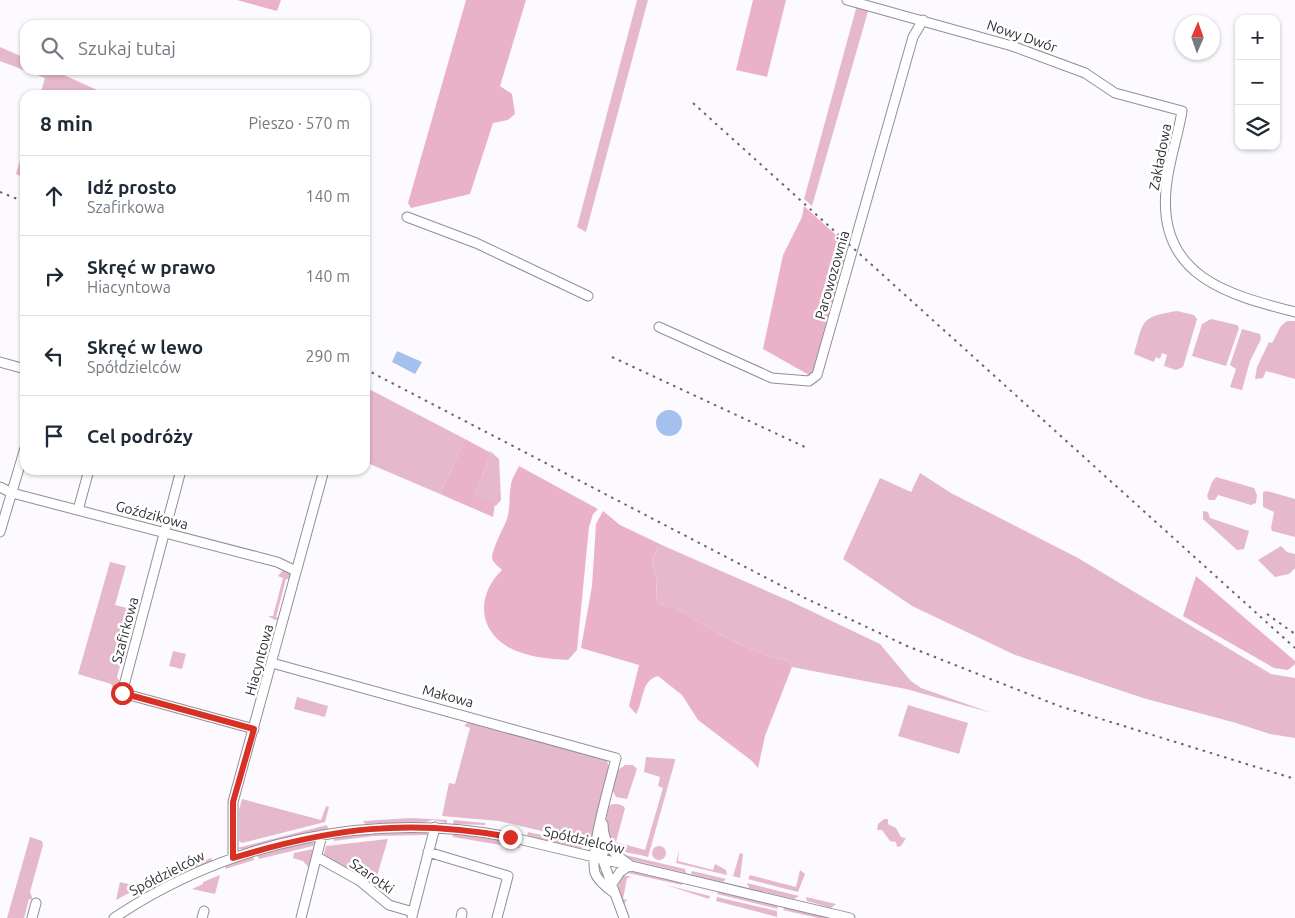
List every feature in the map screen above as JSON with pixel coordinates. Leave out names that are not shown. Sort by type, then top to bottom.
[{"type":"street","name":"Nowy Dwór","points":[[847,0],[1012,46],[1085,73],[1115,92],[1182,111]]},
{"type":"street","name":"Parowozownia","points":[[659,327],[772,378],[808,381],[817,376],[913,37],[923,20]]},
{"type":"street","name":"Zakładowa","points":[[1182,111],[1167,183],[1166,201],[1170,231],[1180,252],[1201,276],[1226,292],[1295,312]]},
{"type":"street","points":[[407,217],[476,243],[588,296]]},
{"type":"street","points":[[0,362],[20,368]]},
{"type":"street","points":[[0,532],[20,465]]},
{"type":"street","points":[[78,510],[87,475]]},
{"type":"street","name":"Szafirkowa","points":[[179,475],[122,693],[254,729]]},
{"type":"street","name":"Hiacyntowa","points":[[233,858],[233,802],[323,475]]},
{"type":"street","name":"Goździkowa","points":[[0,487],[12,493],[277,562],[296,571]]},
{"type":"street","name":"Makowa","points":[[272,663],[616,758],[605,806]]},
{"type":"street","points":[[599,857],[596,839],[605,806]]},
{"type":"street","points":[[605,806],[603,826],[606,842],[618,857],[630,865],[620,872],[613,888]]},
{"type":"street","name":"Spółdzielców","points":[[114,918],[170,885],[233,858],[322,834],[380,827],[435,827],[491,833],[599,857],[850,918]]},
{"type":"street","points":[[412,915],[435,827]]},
{"type":"street","points":[[301,918],[322,834]]},
{"type":"street","points":[[582,854],[596,839]]},
{"type":"street","points":[[606,842],[594,868],[597,877],[613,888],[624,918]]},
{"type":"street","points":[[428,852],[508,876],[497,918]]},
{"type":"street","name":"Szarotki","points":[[317,857],[360,881],[389,905],[412,915]]},
{"type":"street","points":[[32,918],[36,903]]},
{"type":"shaded area","points":[[237,0],[281,0],[277,11]]},
{"type":"shaded area","points":[[466,0],[526,0],[500,86],[512,94],[515,114],[508,120],[493,123],[470,194],[411,208],[408,203]]},
{"type":"shaded area","points":[[637,0],[648,0],[586,232],[577,227]]},
{"type":"shaded area","points":[[753,0],[786,0],[767,77],[736,70]]},
{"type":"shaded area","points":[[857,5],[869,8],[812,206],[804,199]]},
{"type":"shaded area","points":[[0,47],[20,56],[20,69],[0,61]]},
{"type":"shaded area","points":[[37,75],[64,75],[97,90],[41,90],[45,78]]},
{"type":"shaded area","points":[[20,161],[20,176],[16,174]]},
{"type":"shaded area","points":[[804,206],[848,246],[815,370],[809,375],[763,349],[783,255],[802,217]]},
{"type":"shaded area","points":[[1177,311],[1194,315],[1197,319],[1183,367],[1176,370],[1164,366],[1167,355],[1162,353],[1160,359],[1156,357],[1154,362],[1134,354],[1145,322],[1156,315]]},
{"type":"shaded area","points":[[1211,319],[1237,325],[1239,328],[1226,366],[1192,356],[1202,324]]},
{"type":"shaded area","points":[[1287,321],[1295,321],[1295,379],[1266,371],[1263,378],[1255,379],[1257,367],[1269,342],[1272,343],[1281,326]]},
{"type":"shaded area","points":[[1242,329],[1260,334],[1261,339],[1250,361],[1242,390],[1230,387],[1236,369],[1230,365]]},
{"type":"shaded area","points":[[370,390],[465,439],[440,494],[370,464]]},
{"type":"shaded area","points":[[465,439],[491,453],[475,495],[495,503],[493,517],[440,494]]},
{"type":"shaded area","points":[[489,450],[499,459],[501,500],[496,506],[475,495],[491,453]]},
{"type":"shaded area","points":[[519,466],[598,509],[593,514],[589,527],[577,650],[568,660],[538,657],[508,647],[490,630],[486,620],[484,610],[488,589],[502,570],[494,562],[492,555],[506,520],[509,510],[511,484]]},
{"type":"shaded area","points":[[920,473],[951,493],[1078,558],[1271,674],[1295,678],[1295,738],[1270,734],[1143,698],[1015,655],[912,606],[843,559],[880,478],[911,492]]},
{"type":"shaded area","points":[[1216,477],[1254,488],[1257,495],[1256,503],[1251,505],[1218,495],[1215,500],[1209,500],[1207,496]]},
{"type":"shaded area","points":[[1267,491],[1295,499],[1295,537],[1272,531],[1274,512],[1263,507],[1263,492]]},
{"type":"shaded area","points":[[603,511],[620,525],[664,546],[659,546],[652,560],[656,576],[657,602],[669,608],[676,608],[745,647],[789,661],[792,667],[765,736],[758,768],[752,761],[698,720],[682,695],[658,676],[653,678],[646,686],[636,714],[629,706],[639,665],[581,648],[592,586],[596,524]]},
{"type":"shaded area","points":[[1203,511],[1208,512],[1210,518],[1249,531],[1244,549],[1237,550],[1203,519]]},
{"type":"shaded area","points":[[659,546],[664,546],[792,602],[880,644],[911,681],[921,688],[992,713],[906,689],[792,667],[789,661],[745,647],[731,640],[676,608],[669,608],[657,602],[656,576],[652,560]]},
{"type":"shaded area","points":[[1281,546],[1287,552],[1295,554],[1295,568],[1289,574],[1275,577],[1258,560]]},
{"type":"shaded area","points":[[110,562],[126,566],[115,605],[135,610],[117,677],[121,684],[113,688],[111,684],[78,674]]},
{"type":"shaded area","points":[[283,570],[292,576],[291,579],[286,579],[276,617],[281,618],[275,620],[268,616],[273,616],[283,578],[278,576]]},
{"type":"shaded area","points":[[1196,576],[1295,661],[1295,664],[1288,670],[1274,668],[1183,616]]},
{"type":"shaded area","points":[[173,651],[186,654],[182,669],[169,666]]},
{"type":"shaded area","points":[[297,697],[328,706],[325,717],[294,709]]},
{"type":"shaded area","points":[[908,705],[968,723],[959,754],[898,736]]},
{"type":"shaded area","points":[[469,721],[607,761],[610,771],[592,840],[588,842],[499,821],[442,816],[449,783],[455,784],[470,728],[464,726]]},
{"type":"shaded area","points":[[646,757],[675,759],[648,857],[616,849],[609,841],[606,828],[610,805],[622,806],[625,808],[616,842],[645,850],[663,788],[658,786],[660,777],[644,772]]},
{"type":"shaded area","points":[[625,765],[633,765],[637,769],[627,799],[616,797],[612,790],[618,770]]},
{"type":"shaded area","points":[[242,799],[321,820],[326,806],[329,807],[325,822],[242,843],[239,841],[239,810]]},
{"type":"shaded area","points":[[411,818],[447,820],[447,823],[433,820],[426,822],[365,824],[363,821]]},
{"type":"shaded area","points":[[884,819],[888,819],[888,824],[896,828],[901,837],[906,838],[901,846],[897,847],[896,842],[890,841],[882,830],[877,830],[878,824]]},
{"type":"shaded area","points":[[454,820],[485,823],[485,825],[453,824]]},
{"type":"shaded area","points":[[327,825],[328,829],[243,850],[237,848]]},
{"type":"shaded area","points":[[425,831],[428,835],[374,836],[334,841],[333,837],[352,834]]},
{"type":"shaded area","points":[[528,832],[588,845],[580,848],[527,836]]},
{"type":"shaded area","points":[[452,833],[521,844],[519,848],[453,837]]},
{"type":"shaded area","points":[[30,837],[42,841],[43,845],[30,892],[33,900],[29,899],[24,918],[7,918]]},
{"type":"shaded area","points":[[388,839],[373,889],[323,858],[326,846]]},
{"type":"shaded area","points":[[311,842],[317,845],[259,859],[257,855]]},
{"type":"shaded area","points":[[656,846],[662,846],[666,853],[662,860],[656,860],[652,856],[652,850]]},
{"type":"shaded area","points":[[313,849],[309,868],[303,861],[293,858],[294,853]]},
{"type":"shaded area","points":[[679,850],[678,861],[713,870],[715,864],[726,870],[727,875],[676,863]]},
{"type":"shaded area","points":[[617,853],[685,869],[686,873],[628,859]]},
{"type":"shaded area","points":[[740,853],[743,854],[740,878],[733,876]]},
{"type":"shaded area","points":[[253,856],[254,860],[225,869],[226,866]]},
{"type":"shaded area","points":[[211,858],[212,861],[160,885],[155,883]]},
{"type":"shaded area","points":[[630,869],[683,882],[682,885],[623,872]]},
{"type":"shaded area","points":[[800,870],[805,874],[798,892],[748,879],[750,875],[796,887]]},
{"type":"shaded area","points":[[692,871],[726,879],[723,882],[691,874]]},
{"type":"shaded area","points":[[220,875],[215,894],[192,889],[203,884],[203,882]]},
{"type":"shaded area","points":[[623,875],[632,877],[627,878],[623,899],[627,900],[624,904],[618,885]]},
{"type":"shaded area","points":[[120,882],[140,887],[116,900]]},
{"type":"shaded area","points":[[747,883],[799,896],[794,899],[749,888]]},
{"type":"shaded area","points":[[666,885],[710,896],[709,899]]},
{"type":"shaded area","points":[[719,891],[777,905],[778,909],[717,894]]},
{"type":"shaded area","points":[[717,897],[777,911],[777,917],[716,901]]},
{"type":"shaded area","points":[[806,897],[836,904],[831,908],[807,901]]},
{"type":"shaded area","points":[[785,907],[833,918],[818,918],[783,910]]},
{"type":"water","points":[[397,351],[422,362],[415,374],[392,362]]},
{"type":"water","points":[[669,410],[678,414],[682,423],[678,432],[669,436],[660,432],[656,423],[660,414]]},
{"type":"railway","points":[[693,103],[1295,648]]},
{"type":"railway","points":[[0,192],[20,200]]},
{"type":"railway","points":[[612,357],[805,447]]},
{"type":"railway","points":[[370,372],[805,598],[907,646],[1059,706],[1295,779]]},
{"type":"railway","points":[[1267,614],[1295,634]]},
{"type":"route","points":[[122,693],[254,729],[231,811],[233,858],[322,834],[380,827],[448,828],[510,837]]}]
